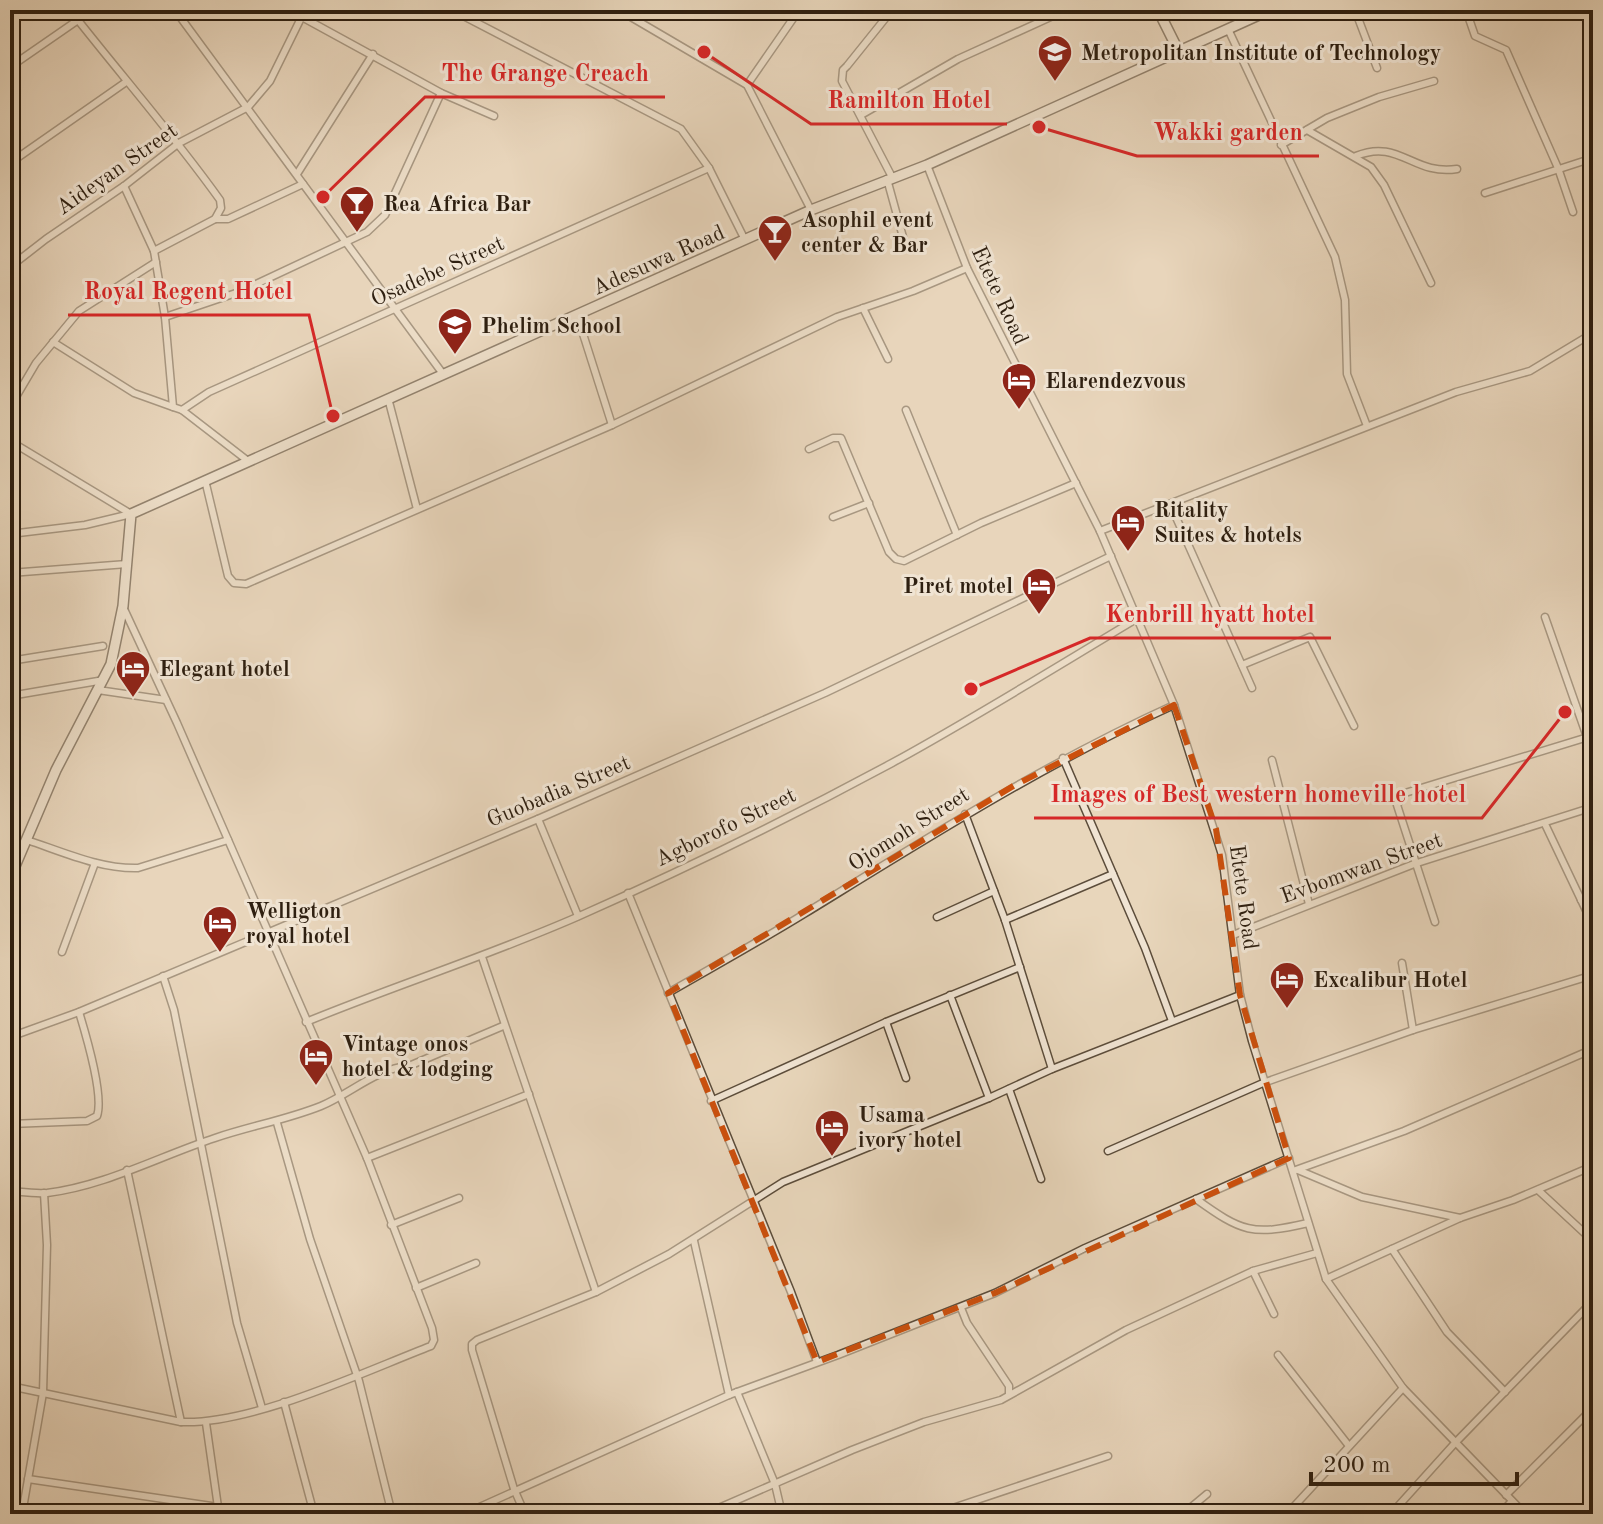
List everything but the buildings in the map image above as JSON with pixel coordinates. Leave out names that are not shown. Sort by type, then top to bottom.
[{"type":"street","points":[[70,10],[179,143],[220,200],[221,208],[215,219]]},
{"type":"street","points":[[175,10],[443,374]]},
{"type":"street","points":[[452,10],[681,129],[709,168],[745,240]]},
{"type":"street","points":[[619,10],[747,85],[811,210]]},
{"type":"street","points":[[747,85],[799,10]]},
{"type":"street","points":[[892,10],[843,70],[842,81],[889,178],[906,248]]},
{"type":"street","points":[[861,115],[958,59],[1066,10]]},
{"type":"street","points":[[1158,10],[1178,50]]},
{"type":"street","name":"Adesuwa Road","points":[[10,534],[85,525],[131,514],[811,210],[927,165],[1270,10]]},
{"type":"street","points":[[1355,10],[1377,68]]},
{"type":"street","points":[[1466,10],[1475,36],[1506,50],[1558,168],[1573,212]]},
{"type":"street","points":[[248,107],[270,81],[304,13],[441,93],[494,116]]},
{"type":"street","points":[[10,67],[78,20]]},
{"type":"street","points":[[1228,29],[1335,257],[1343,286],[1347,323],[1347,374],[1367,426]]},
{"type":"street","points":[[297,174],[373,54]]},
{"type":"street","points":[[1281,145],[1327,118],[1379,97],[1434,81]]},
{"type":"street","points":[[10,163],[126,82]]},
{"type":"street","points":[[165,317],[239,292],[367,232],[385,215],[441,93]]},
{"type":"street","name":"Aideyan Street","points":[[10,267],[179,143],[248,107]]},
{"type":"street","points":[[1307,130],[1371,167],[1384,185],[1431,283]]},
{"type":"street","points":[[1356,156],[1369,151],[1391,151],[1421,167],[1457,169]]},
{"type":"street","points":[[1485,193],[1593,158]]},
{"type":"street","name":"Etete Road","points":[[927,165],[967,268],[1100,531],[1174,705],[1216,829],[1240,995],[1263,1083],[1296,1170],[1308,1223],[1326,1279],[1403,1388],[1525,1514]]},
{"type":"street","name":"Osadebe Street","points":[[182,410],[209,392],[709,168]]},
{"type":"street","points":[[154,251],[215,219],[228,219],[303,184]]},
{"type":"street","points":[[124,186],[154,251],[165,317],[173,407]]},
{"type":"street","points":[[10,407],[36,363],[79,311],[156,262]]},
{"type":"street","points":[[205,480],[228,576],[239,585],[612,425],[810,329],[967,268]]},
{"type":"street","points":[[863,308],[888,359]]},
{"type":"street","points":[[577,315],[612,425]]},
{"type":"street","points":[[1100,531],[1171,506],[1456,392],[1530,371],[1593,333]]},
{"type":"street","points":[[53,342],[134,393],[182,410],[248,461]]},
{"type":"street","points":[[388,398],[417,509]]},
{"type":"street","points":[[906,410],[957,535]]},
{"type":"street","points":[[809,449],[833,438],[841,438],[889,552],[896,559],[904,561],[1076,483]]},
{"type":"street","points":[[10,441],[131,514],[116,649],[104,680],[56,770],[27,840],[15,853],[10,878]]},
{"type":"street","points":[[833,517],[869,503]]},
{"type":"street","points":[[1171,506],[1252,688]]},
{"type":"street","name":"Guobadia Street","points":[[10,1037],[79,1012],[538,819],[825,693],[1111,556]]},
{"type":"street","points":[[10,573],[127,564]]},
{"type":"street","points":[[10,1386],[181,1422],[206,1423],[284,1402],[431,1346],[434,1340],[367,1158],[123,606]]},
{"type":"street","points":[[1545,617],[1593,754]]},
{"type":"street","name":"Agborofo Street","points":[[306,1022],[386,989],[482,957],[766,828],[892,763],[1138,618]]},
{"type":"street","points":[[1242,665],[1310,637],[1354,726]]},
{"type":"street","points":[[10,661],[103,646]]},
{"type":"street","points":[[10,696],[104,680]]},
{"type":"street","points":[[98,690],[166,700]]},
{"type":"street","name":"Ojomoh Street","points":[[668,993],[1063,758],[1174,705]]},
{"type":"street","points":[[1435,922],[1397,805],[1405,793],[1588,737]]},
{"type":"street","points":[[1063,758],[1172,1021]]},
{"type":"street","points":[[1272,760],[1309,904]]},
{"type":"street","name":"Evbomwan Street","points":[[1233,935],[1414,864],[1593,807]]},
{"type":"street","points":[[965,814],[1005,920],[1052,1069]]},
{"type":"street","points":[[538,819],[578,916]]},
{"type":"street","points":[[1545,824],[1593,925]]},
{"type":"street","points":[[27,840],[95,863],[138,868],[228,840]]},
{"type":"street","points":[[62,952],[95,863]]},
{"type":"street","points":[[1005,920],[1113,874]]},
{"type":"street","points":[[937,917],[994,891]]},
{"type":"street","points":[[628,893],[817,1362]]},
{"type":"street","points":[[1581,900],[1593,894]]},
{"type":"street","points":[[482,957],[596,1292]]},
{"type":"street","points":[[1402,963],[1413,1030]]},
{"type":"street","points":[[711,1101],[886,1022],[1020,967]]},
{"type":"street","points":[[1108,1151],[1263,1083],[1413,1030],[1593,975]]},
{"type":"street","points":[[163,976],[174,1010],[237,1323],[262,1408]]},
{"type":"street","points":[[950,995],[989,1098]]},
{"type":"street","points":[[525,1514],[514,1489],[472,1344],[477,1340],[596,1292],[694,1241],[783,1182],[1052,1069],[1240,995]]},
{"type":"street","points":[[10,1124],[87,1121],[97,1116],[99,1104],[88,1042],[79,1012]]},
{"type":"street","points":[[886,1022],[906,1078]]},
{"type":"street","points":[[10,1191],[44,1193],[71,1188],[201,1143],[277,1123],[325,1104],[393,1069],[414,1065],[503,1026]]},
{"type":"street","points":[[1296,1170],[1404,1131],[1593,1049]]},
{"type":"street","points":[[1009,1089],[1041,1179]]},
{"type":"street","points":[[367,1158],[529,1094]]},
{"type":"street","points":[[277,1123],[310,1239],[356,1375],[392,1514]]},
{"type":"street","points":[[464,1514],[729,1395],[961,1308],[1085,1248],[1289,1158]]},
{"type":"street","points":[[1326,1279],[1460,1218],[1593,1166]]},
{"type":"street","points":[[127,1170],[181,1422]]},
{"type":"street","points":[[1296,1170],[1362,1197],[1460,1218]]},
{"type":"street","points":[[1538,1190],[1593,1241]]},
{"type":"street","points":[[22,1514],[43,1393],[47,1245],[44,1193]]},
{"type":"street","points":[[391,1225],[459,1198]]},
{"type":"street","points":[[1196,1199],[1224,1219],[1258,1232],[1308,1223]]},
{"type":"street","points":[[694,1241],[729,1395]]},
{"type":"street","points":[[1392,1249],[1447,1332],[1505,1392]]},
{"type":"street","points":[[705,1514],[924,1422],[1001,1400],[1126,1330],[1253,1271],[1317,1253]]},
{"type":"street","points":[[416,1288],[476,1263]]},
{"type":"street","points":[[1253,1271],[1274,1314]]},
{"type":"street","points":[[1391,1514],[1455,1443],[1593,1301]]},
{"type":"street","points":[[961,1308],[967,1323],[1009,1386],[1009,1394]]},
{"type":"street","points":[[1278,1355],[1349,1446]]},
{"type":"street","points":[[1287,1514],[1403,1388]]},
{"type":"street","points":[[737,1392],[775,1484],[782,1514]]},
{"type":"street","points":[[284,1402],[314,1514]]},
{"type":"street","points":[[1506,1495],[1593,1408]]},
{"type":"street","points":[[28,1479],[218,1511],[206,1423]]},
{"type":"street","points":[[935,1514],[1108,1456]]},
{"type":"street","points":[[1183,1514],[1207,1494]]},
{"type":"street","points":[[1500,1514],[1512,1501]]},
{"type":"highlighted area","points":[[1174,705],[1216,829],[1240,995],[1289,1158],[995,1293],[817,1362],[668,993],[1015,785]]},
{"type":"place","name":"Ramilton Hotel","points":[[704,52]]},
{"type":"place","name":"Metropolitan Institute of Technology","points":[[1055,83]]},
{"type":"place","name":"Wakki garden","points":[[1039,127]]},
{"type":"place","name":"The Grange Creach","points":[[323,197]]},
{"type":"place","name":"Rea Africa Bar","points":[[357,234]]},
{"type":"place","name":"Asophil event center & Bar","points":[[775,263]]},
{"type":"place","name":"Phelim School","points":[[455,356]]},
{"type":"place","name":"Elarendezvous","points":[[1019,411]]},
{"type":"place","name":"Royal Regent Hotel","points":[[333,416]]},
{"type":"place","name":"Ritality Suites & hotels","points":[[1128,553]]},
{"type":"place","name":"Piret motel","points":[[1039,616]]},
{"type":"place","name":"Kenbrill hyatt hotel","points":[[971,689]]},
{"type":"place","name":"Elegant hotel","points":[[133,699]]},
{"type":"place","name":"Images of Best western homeville hotel","points":[[1565,712]]},
{"type":"place","name":"Welligton royal hotel","points":[[220,954]]},
{"type":"place","name":"Excalibur Hotel","points":[[1287,1010]]},
{"type":"place","name":"Vintage onos hotel & lodging","points":[[316,1087]]},
{"type":"place","name":"Usama ivory hotel","points":[[832,1158]]}]
